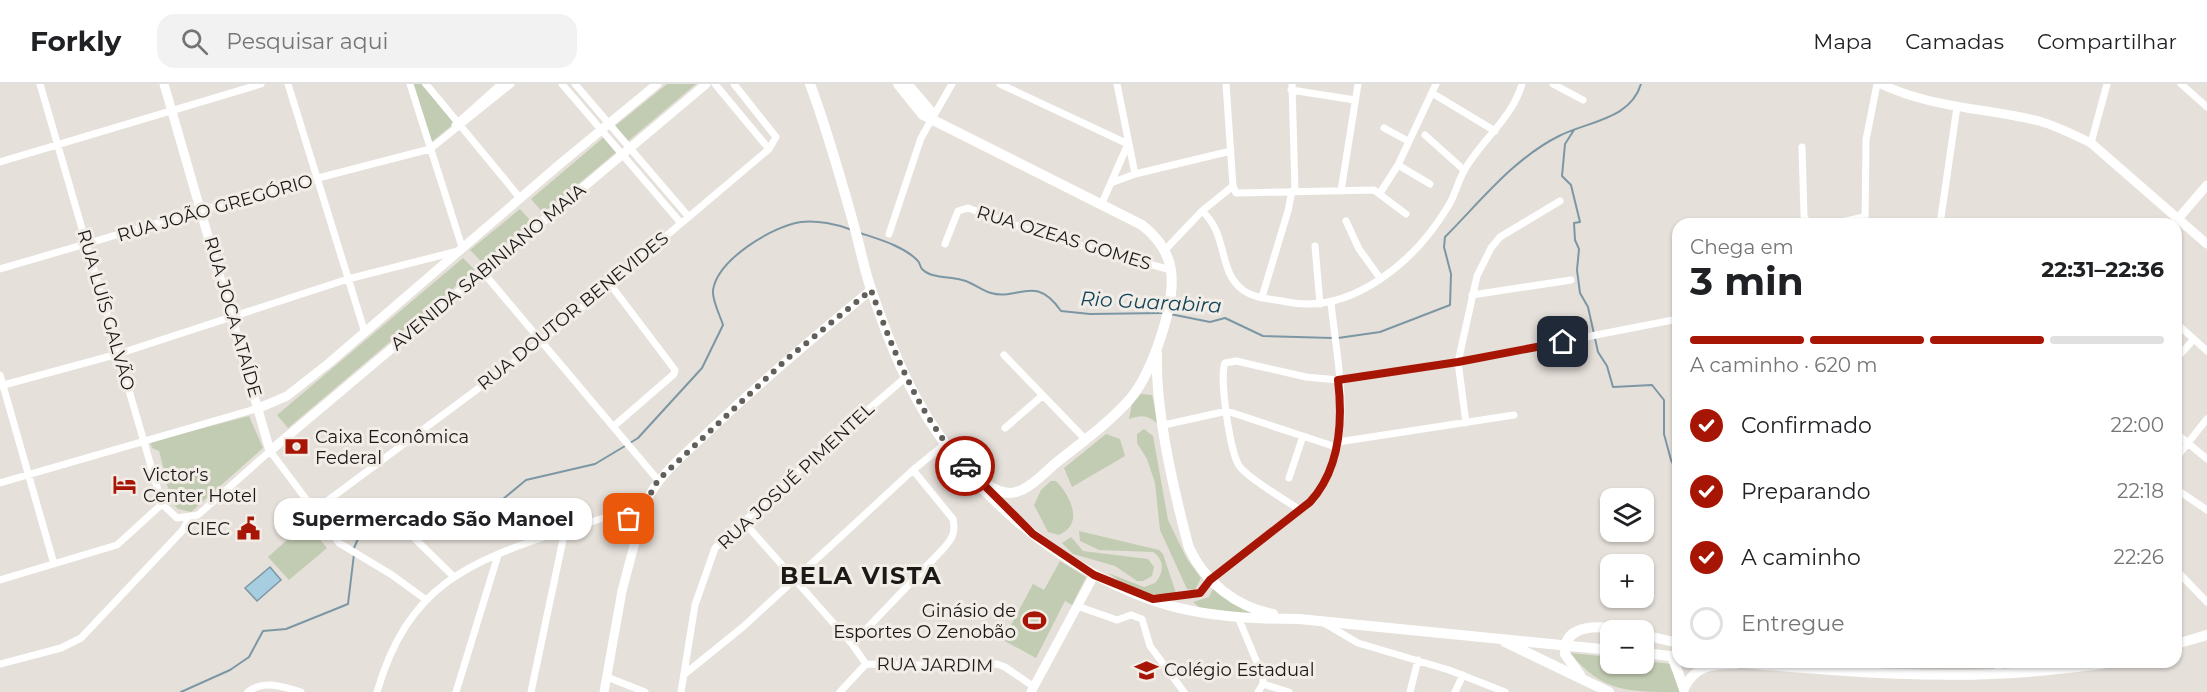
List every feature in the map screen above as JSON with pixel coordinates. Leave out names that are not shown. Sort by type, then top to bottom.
[{"type":"main road","points":[[810,84],[853,221],[871,290],[906,377],[945,444],[1033,534],[1094,575],[1153,599],[1197,611],[1238,617],[1299,619],[1600,649]]},
{"type":"main road","points":[[898,84],[923,115],[1142,225],[1157,238],[1171,270],[1167,306],[1159,339],[1139,386],[1129,400],[1086,440],[1016,493],[999,491],[976,478]]},
{"type":"main road","points":[[1159,339],[1158,391],[1188,548],[1210,580],[1229,595],[1249,606],[1299,619]]},
{"type":"main road","points":[[1139,386],[1158,391]]},
{"type":"main road","points":[[1585,681],[1566,659],[1565,645],[1572,635],[1587,627],[1600,628]]},
{"type":"main road","points":[[2182,642],[2207,635]]},
{"type":"main road","points":[[1654,637],[1672,642]]},
{"type":"main road","points":[[1500,640],[1609,692]]},
{"type":"main road","points":[[1654,654],[1672,656]]},
{"type":"main road","points":[[1678,668],[1684,690]]},
{"type":"main road","points":[[1684,690],[1694,673],[1702,668]]},
{"type":"main road","points":[[1809,668],[1863,673],[1996,674],[2051,668]]},
{"type":"street","name":"RUA LUÍS GALVÃO","points":[[40,84],[162,504]]},
{"type":"street","name":"RUA JOCA ATAÍDE","points":[[164,84],[270,451],[332,535],[346,547],[425,599]]},
{"type":"street","points":[[0,162],[58,146],[171,109],[261,84]]},
{"type":"street","points":[[288,84],[365,333]]},
{"type":"street","points":[[1,385],[118,354],[231,315],[348,279],[460,249],[410,84]]},
{"type":"street","points":[[426,84],[520,198]]},
{"type":"street","points":[[430,149],[501,84]]},
{"type":"street","points":[[459,124],[511,84]]},
{"type":"street","points":[[562,84],[605,126]]},
{"type":"street","points":[[575,84],[680,222]]},
{"type":"street","name":"AVENIDA SABINIANO MAIA","points":[[259,408],[287,396],[365,333],[460,249],[657,84]]},
{"type":"street","points":[[715,84],[769,149],[776,137],[734,84]]},
{"type":"street","points":[[908,84],[930,110],[933,120]]},
{"type":"street","points":[[889,234],[902,188],[921,138],[952,84]]},
{"type":"street","points":[[1000,84],[1128,144]]},
{"type":"street","points":[[1117,84],[1135,174]]},
{"type":"street","points":[[1226,84],[1233,188]]},
{"type":"street","points":[[1341,191],[1358,84]]},
{"type":"street","points":[[1380,193],[1398,165],[1436,84]]},
{"type":"street","points":[[1202,211],[1218,229],[1224,258],[1235,283],[1244,291],[1294,303],[1331,302],[1380,278],[1400,264],[1434,226],[1452,200],[1464,170],[1513,106],[1522,84]]},
{"type":"street","points":[[1553,84],[1583,100]]},
{"type":"street","points":[[1865,218],[1866,140],[1879,84],[1916,98],[2042,122],[2091,143],[2172,218]]},
{"type":"street","points":[[2091,143],[2107,84]]},
{"type":"street","points":[[2181,84],[2207,108]]},
{"type":"street","name":"AVENIDA SABINIANO MAIA","points":[[270,451],[702,85]]},
{"type":"street","points":[[1262,297],[1293,191],[1291,87],[1355,100]]},
{"type":"street","points":[[1432,93],[1495,131]]},
{"type":"street","points":[[1941,218],[1957,107]]},
{"type":"street","points":[[1384,128],[1408,141]]},
{"type":"street","points":[[1425,135],[1464,170]]},
{"type":"street","points":[[1102,203],[1128,144]]},
{"type":"street","points":[[1803,147],[1805,218]]},
{"type":"street","name":"RUA JOÃO GREGÓRIO","points":[[0,269],[430,149]]},
{"type":"street","name":"RUA DOUTOR BENEVIDES","points":[[315,510],[542,341],[769,149]]},
{"type":"street","points":[[626,151],[687,216]]},
{"type":"street","points":[[1111,183],[1135,174],[1231,151]]},
{"type":"street","points":[[1398,165],[1430,184]]},
{"type":"street","points":[[2179,218],[2207,185]]},
{"type":"street","points":[[1233,188],[1240,193],[1367,190],[1380,193],[1406,214]]},
{"type":"street","points":[[1164,251],[1202,211],[1233,188]]},
{"type":"street","points":[[1466,423],[1458,362],[1472,295],[1483,261],[1500,237],[1560,201]]},
{"type":"street","name":"RUA OZEAS GOMES","points":[[945,244],[958,211],[968,208],[1046,236],[1171,270]]},
{"type":"street","points":[[1346,221],[1359,249],[1380,278]]},
{"type":"street","points":[[2182,226],[2207,244]]},
{"type":"street","points":[[1315,246],[1320,304]]},
{"type":"street","points":[[482,271],[658,480]]},
{"type":"street","points":[[1472,295],[1571,280]]},
{"type":"street","points":[[610,284],[672,366],[674,374],[614,426]]},
{"type":"street","points":[[604,692],[620,602],[640,522],[645,504],[658,480],[778,366],[871,290]]},
{"type":"street","points":[[1153,599],[1200,593],[1210,580],[1320,492],[1342,425],[1331,302]]},
{"type":"street","points":[[1300,510],[1240,467],[1235,457],[1227,411],[1223,367],[1225,363],[1236,361],[1306,377],[1338,380],[1458,362],[1672,321]]},
{"type":"street","points":[[2182,329],[2207,351]]},
{"type":"street","points":[[2182,352],[2194,339]]},
{"type":"street","points":[[1004,355],[1086,440]]},
{"type":"street","points":[[0,375],[54,564]]},
{"type":"street","name":"RUA JOSUÉ PIMENTEL","points":[[681,692],[686,673],[691,624],[715,549],[743,521],[906,377]]},
{"type":"street","points":[[1005,428],[1042,396]]},
{"type":"street","points":[[0,483],[259,408]]},
{"type":"street","points":[[1164,425],[1227,411],[1303,436],[1337,444],[1514,415]]},
{"type":"street","points":[[2182,450],[2207,419]]},
{"type":"street","points":[[1289,478],[1303,436]]},
{"type":"street","points":[[2182,438],[2207,459]]},
{"type":"street","points":[[686,673],[794,581],[913,470],[945,444]]},
{"type":"street","points":[[0,580],[123,542],[162,504],[177,518],[198,514],[270,451]]},
{"type":"street","points":[[852,644],[952,540],[956,529],[953,519],[913,470]]},
{"type":"street","points":[[2182,493],[2207,510]]},
{"type":"street","points":[[377,692],[394,644],[425,599],[453,577],[498,555],[610,516],[640,522]]},
{"type":"street","points":[[0,664],[61,648],[81,638],[182,531],[190,517]]},
{"type":"street","points":[[743,521],[852,644],[866,664],[840,692]]},
{"type":"street","points":[[403,527],[453,577]]},
{"type":"street","points":[[531,692],[565,530]]},
{"type":"street","points":[[456,692],[498,555]]},
{"type":"street","points":[[1033,689],[1094,575]]},
{"type":"street","points":[[2182,576],[2207,602]]},
{"type":"street","points":[[1077,606],[1117,620],[1131,615],[1143,619],[1150,646],[1184,692]]},
{"type":"street","points":[[1238,617],[1263,684]]},
{"type":"street","points":[[1321,622],[1336,633],[1358,643],[1418,660],[1505,692]]},
{"type":"street","points":[[1410,692],[1418,660]]},
{"type":"street","name":"RUA JARDIM","points":[[866,664],[969,666],[997,664],[1005,667],[1033,689]]},
{"type":"street","points":[[1996,674],[1998,668]]},
{"type":"street","points":[[1455,692],[1463,675]]},
{"type":"street","points":[[606,677],[645,692]]},
{"type":"street","points":[[248,692],[254,688],[271,684],[301,692]]},
{"type":"street","points":[[1258,692],[1263,684]]},
{"type":"street","points":[[1263,684],[1289,692]]},
{"type":"green space","points":[[412,84],[421,84],[456,122],[429,144]]},
{"type":"green space","points":[[667,84],[696,84],[627,142],[614,127]]},
{"type":"green space","points":[[604,137],[619,150],[543,213],[531,199]]},
{"type":"green space","points":[[520,209],[531,221],[483,263],[470,250]]},
{"type":"green space","points":[[463,258],[475,270],[288,428],[277,415]]},
{"type":"green space","points":[[1141,394],[1152,395],[1159,425],[1146,417],[1129,419],[1132,404]]},
{"type":"green space","points":[[249,416],[263,448],[191,512],[178,509],[167,497],[170,492],[163,476],[165,474],[159,451],[152,448],[150,442]]},
{"type":"green space","points":[[1144,429],[1153,436],[1168,520],[1187,559],[1201,578],[1195,590],[1187,589],[1160,530],[1155,483],[1147,459],[1137,443],[1137,434]]},
{"type":"green space","points":[[1106,434],[1120,439],[1125,456],[1072,487],[1064,468]]},
{"type":"green space","points":[[1051,481],[1056,481],[1061,487],[1072,509],[1071,524],[1059,535],[1048,532],[1034,505],[1041,490]]},
{"type":"green space","points":[[306,523],[327,548],[289,580],[268,557]]},
{"type":"green space","points":[[1079,531],[1159,550],[1163,554],[1176,593],[1157,595],[1140,591],[1108,573],[1144,587],[1155,583],[1162,567],[1160,559],[1153,552],[1099,550],[1080,541]]},
{"type":"green space","points":[[1071,537],[1083,551],[1148,559],[1154,567],[1152,576],[1143,581],[1137,581],[1115,566],[1073,554],[1062,543]]},
{"type":"green space","name":"Ginásio de Esportes O Zenobão","points":[[1060,561],[1086,577],[1072,605],[1065,601],[1036,658],[1003,640],[1033,584],[1044,590]]},
{"type":"green space","points":[[1213,589],[1252,614],[1200,608],[1193,602],[1209,597]]},
{"type":"green space","points":[[1570,653],[1600,656],[1600,674],[1654,674],[1654,662],[1672,664],[1678,680],[1679,692],[1630,690],[1593,676]]},
{"type":"water","points":[[270,567],[281,580],[257,601],[245,588]]},
{"type":"waterway","name":"Rio Guarabira","points":[[1338,338],[1380,332],[1450,305],[1451,274],[1444,247],[1445,237],[1498,182],[1527,157],[1559,136],[1618,112],[1636,96],[1641,84]]},
{"type":"waterway","points":[[1574,130],[1565,144],[1562,176],[1571,185],[1580,222],[1574,223],[1575,240],[1579,249],[1577,270],[1580,293],[1588,307],[1598,352],[1607,366],[1613,387],[1652,385],[1664,400],[1664,434],[1672,462]]},
{"type":"waterway","name":"Rio Guarabira","points":[[630,443],[638,438],[702,368],[723,325],[713,290],[717,278],[736,256],[762,237],[801,222],[827,223],[852,230]]},
{"type":"waterway","name":"Rio Guarabira","points":[[860,233],[906,251],[926,272],[966,281],[991,293],[1001,295],[1026,291],[1043,293],[1061,311],[1090,314],[1164,313]]},
{"type":"waterway","name":"Rio Guarabira","points":[[1170,314],[1210,322],[1225,318],[1263,336],[1333,338]]},
{"type":"waterway","name":"Rio Guarabira","points":[[354,548],[364,525],[381,514],[444,504],[480,506],[497,504],[526,480],[595,464],[625,446]]},
{"type":"waterway","name":"Rio Guarabira","points":[[181,692],[230,670],[249,657],[263,631],[286,629],[348,604],[354,554]]},
{"type":"way so far","points":[[629,519],[640,522],[645,504],[658,480],[787,359],[871,290],[913,392],[945,444],[965,466]]},
{"type":"place","name":"Caixa Econômica Federal","points":[[297,447]]},
{"type":"place","name":"Victor's Center Hotel","points":[[125,485]]},
{"type":"place","name":"Supermercado São Manoel","points":[[629,519]]},
{"type":"place","name":"CIEC","points":[[248,529]]},
{"type":"place","name":"Ginásio de Esportes O Zenobão","points":[[1034,621]]},
{"type":"place","name":"Colégio Estadual","points":[[1146,670]]},
{"type":"district","name":"BELA VISTA","points":[[861,575]]},
{"type":"route","points":[[965,466],[1033,534],[1094,575],[1131,592],[1153,599],[1191,595],[1200,593],[1210,580],[1320,492],[1332,463],[1342,425],[1338,380],[1458,362],[1563,342]]}]
